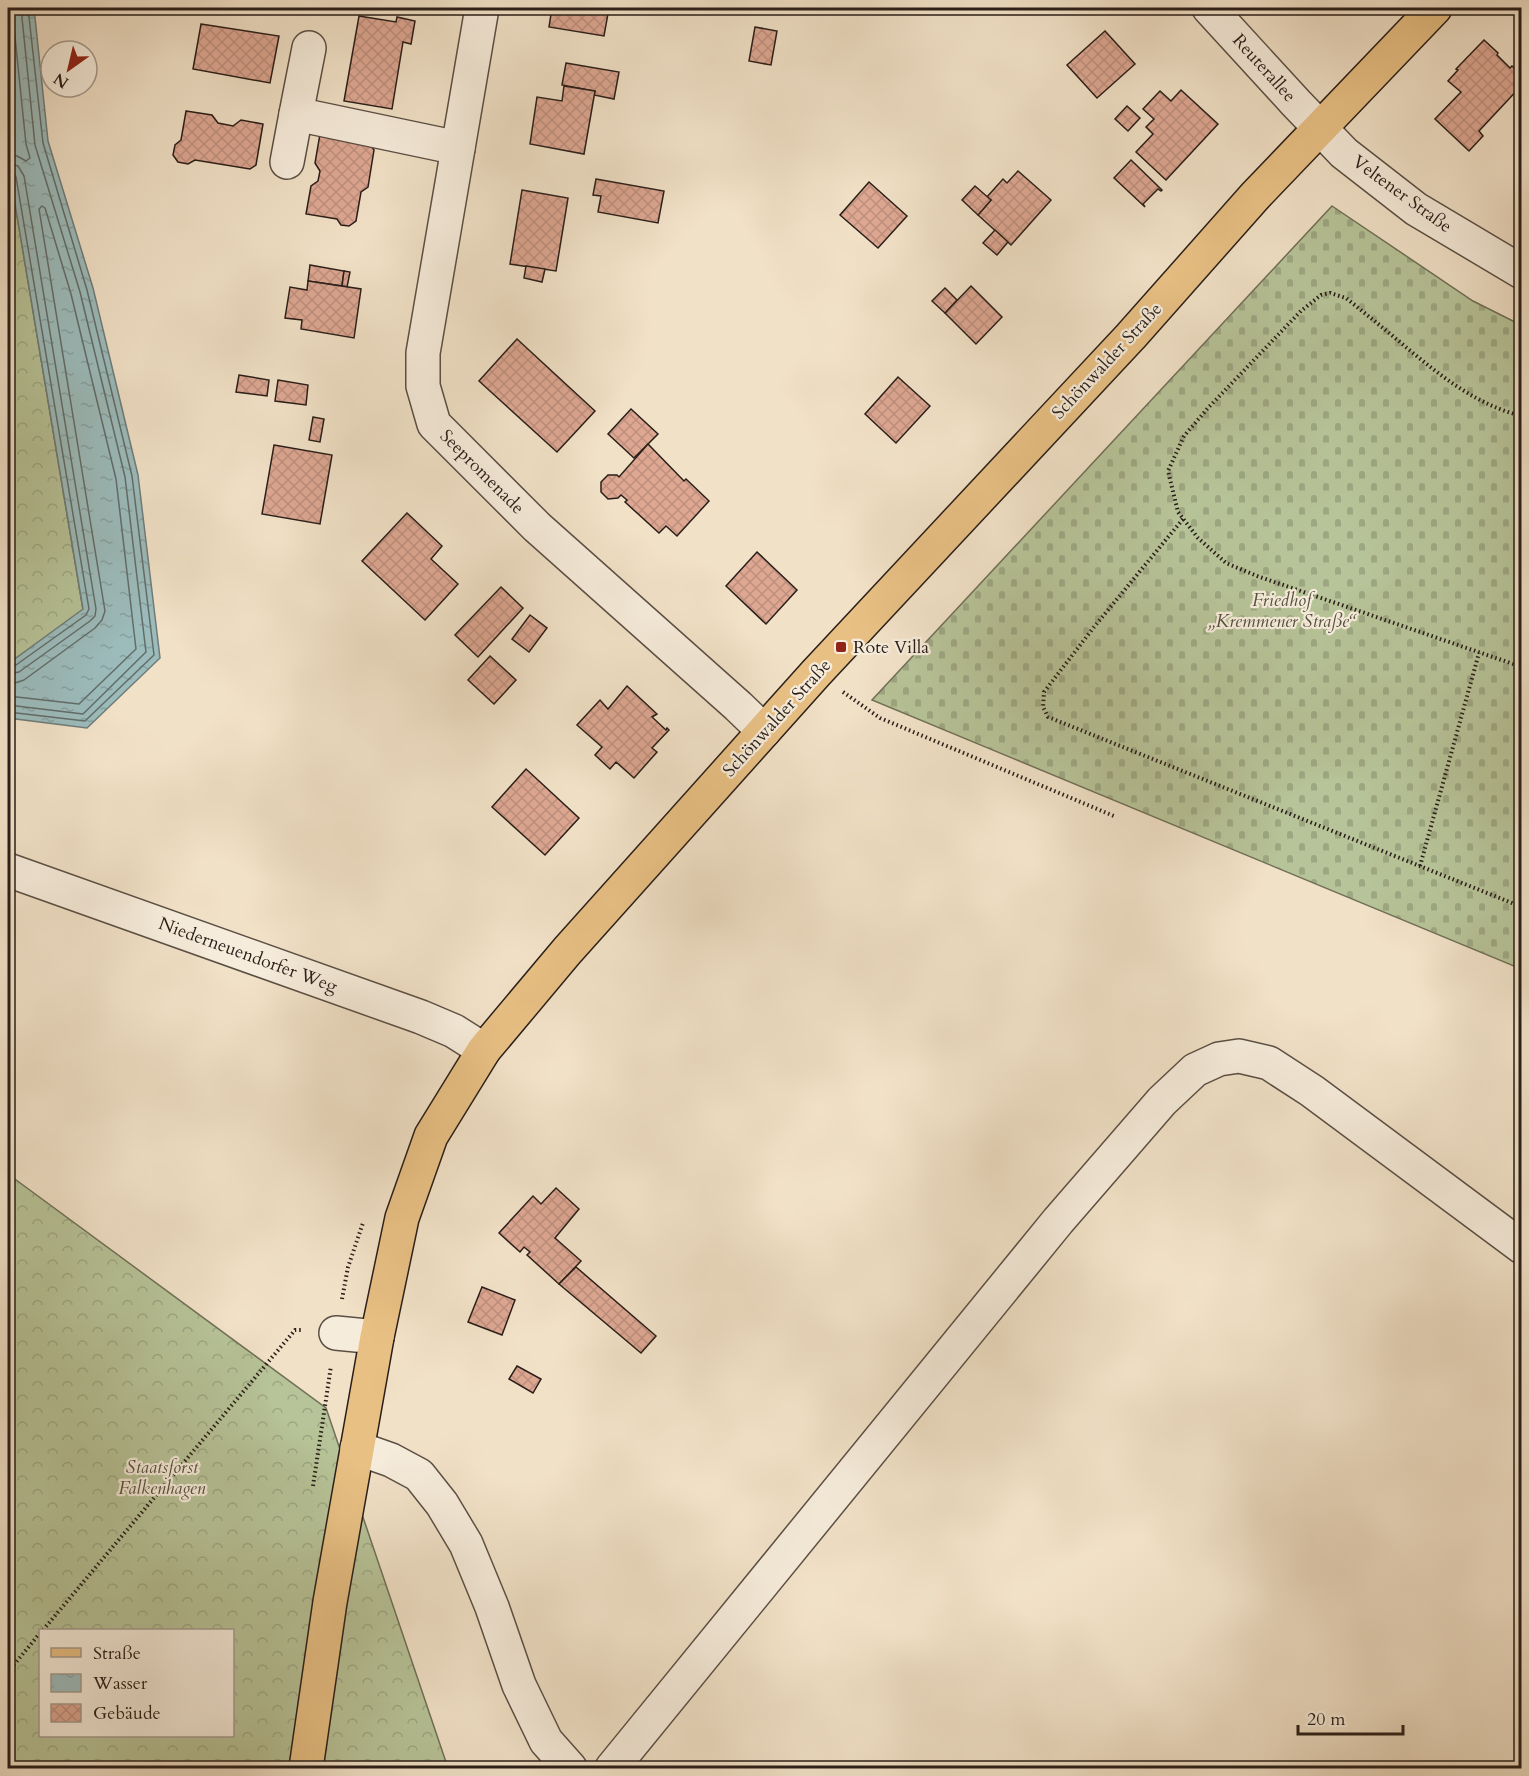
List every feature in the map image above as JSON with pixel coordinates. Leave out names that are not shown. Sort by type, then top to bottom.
[{"type":"main road","name":"Schönwalder Straße","points":[[306,1768],[330,1602],[377,1337],[402,1218],[431,1136],[484,1050],[567,951],[816,674],[1123,344],[1255,196],[1435,8]]},
{"type":"street","name":"Seepromenade","points":[[482,8],[423,353],[423,386],[434,424],[537,527],[764,731]]},
{"type":"street","name":"Reuterallee","points":[[1209,8],[1320,128]]},
{"type":"street","points":[[287,162],[309,48]]},
{"type":"street","points":[[296,114],[458,148]]},
{"type":"street","name":"Veltener Straße","points":[[1320,128],[1344,153],[1416,209],[1521,272]]},
{"type":"street","name":"Niederneuendorfer Weg","points":[[8,870],[421,1017],[454,1031],[484,1050]]},
{"type":"street","points":[[612,1768],[1058,1221],[1162,1101],[1195,1070],[1219,1059],[1239,1056],[1269,1063],[1312,1090],[1521,1247]]},
{"type":"street","points":[[336,1333],[377,1337]]},
{"type":"street","points":[[357,1448],[391,1460],[419,1475],[442,1504],[466,1544],[492,1606],[519,1685],[541,1732],[570,1768]]},
{"type":"path","points":[[1521,416],[1504,412],[1473,397],[1444,378],[1346,298],[1330,293],[1321,295],[1301,311],[1208,408],[1184,436],[1168,471],[1178,512],[1198,538],[1226,563],[1268,580],[1521,667]]},
{"type":"path","points":[[1183,519],[1044,692],[1043,707],[1048,717],[1521,907]]},
{"type":"path","points":[[1420,866],[1479,653]]},
{"type":"path","points":[[816,674],[880,718],[1114,816]]},
{"type":"path","points":[[45,1629],[295,1330],[336,1333]]},
{"type":"path","points":[[8,1672],[39,1636]]},
{"type":"green space","points":[[8,162],[83,610],[12,661],[8,660]]},
{"type":"green space","name":"Friedhof „Kremmener Straße“","points":[[1332,206],[1473,301],[1521,325],[1521,969],[872,700]]},
{"type":"green space","name":"Staatsforst Falkenhagen","points":[[8,1174],[326,1408],[448,1768],[8,1768]]},
{"type":"water","points":[[8,8],[34,8],[39,56],[39,99],[44,99],[48,141],[93,288],[138,475],[160,658],[87,728],[8,718],[8,660],[12,661],[83,609],[8,162]]},
{"type":"building","points":[[552,8],[609,8],[604,36],[549,27]]},
{"type":"building","points":[[359,16],[396,22],[397,17],[415,21],[411,44],[403,42],[392,109],[344,101]]},
{"type":"building","points":[[201,24],[279,36],[270,83],[193,69]]},
{"type":"building","points":[[755,27],[777,31],[771,65],[749,61]]},
{"type":"building","points":[[1105,31],[1135,64],[1097,98],[1067,65]]},
{"type":"building","points":[[1484,40],[1510,68],[1512,66],[1522,75],[1522,85],[1479,131],[1483,136],[1469,151],[1435,119],[1461,92],[1448,81],[1458,70],[1456,69]]},
{"type":"building","points":[[566,63],[619,72],[614,99],[594,95],[595,91],[562,85]]},
{"type":"building","points":[[564,86],[595,91],[584,154],[530,144],[537,97],[562,101]]},
{"type":"building","points":[[1181,90],[1218,124],[1166,180],[1136,152],[1153,134],[1146,127],[1154,119],[1143,109],[1160,91],[1171,101]]},
{"type":"building","points":[[1127,106],[1140,118],[1128,131],[1115,119]]},
{"type":"building","points":[[186,111],[212,115],[218,123],[233,126],[241,120],[263,124],[256,165],[250,169],[195,160],[188,164],[178,162],[173,155],[175,145],[181,140]]},
{"type":"building","points":[[320,134],[369,143],[374,150],[368,187],[361,192],[356,221],[349,226],[341,225],[337,219],[306,214],[311,186],[318,181],[320,171],[315,163]]},
{"type":"building","points":[[1131,160],[1162,190],[1158,189],[1143,204],[1145,207],[1114,178]]},
{"type":"building","points":[[1018,171],[1051,200],[1011,245],[978,215],[991,200],[987,197],[1003,179],[1007,183]]},
{"type":"building","points":[[596,179],[664,191],[658,223],[598,212],[601,196],[593,195]]},
{"type":"building","points":[[869,182],[907,216],[878,248],[840,215]]},
{"type":"building","points":[[975,186],[991,200],[978,215],[962,200]]},
{"type":"building","points":[[522,190],[568,198],[556,271],[510,264]]},
{"type":"building","points":[[995,230],[1008,242],[997,255],[983,243]]},
{"type":"building","points":[[310,265],[344,271],[342,286],[308,281]]},
{"type":"building","points":[[526,266],[545,269],[542,282],[524,278]]},
{"type":"building","points":[[344,271],[350,272],[347,287],[342,286]]},
{"type":"building","points":[[308,281],[361,289],[354,338],[301,329],[302,320],[285,318],[290,287],[307,290]]},
{"type":"building","points":[[971,286],[1002,317],[976,344],[945,313]]},
{"type":"building","points":[[945,288],[957,300],[945,313],[932,301]]},
{"type":"building","points":[[517,339],[595,411],[557,452],[479,381]]},
{"type":"building","points":[[239,375],[269,380],[267,396],[236,392]]},
{"type":"building","points":[[898,377],[930,406],[896,443],[865,414]]},
{"type":"building","points":[[278,380],[308,385],[306,405],[275,401]]},
{"type":"building","points":[[631,409],[658,434],[634,458],[608,434]]},
{"type":"building","points":[[313,417],[324,419],[320,442],[309,440]]},
{"type":"building","points":[[648,444],[684,481],[686,479],[709,501],[677,536],[666,526],[659,533],[625,502],[627,500],[621,495],[618,498],[608,499],[601,492],[601,482],[608,475],[619,477]]},
{"type":"building","points":[[274,445],[332,455],[320,524],[262,514]]},
{"type":"building","points":[[407,513],[442,546],[431,559],[458,584],[425,620],[362,561]]},
{"type":"building","points":[[757,552],[797,590],[766,624],[726,586]]},
{"type":"building","points":[[501,587],[523,608],[478,657],[455,635]]},
{"type":"building","points":[[530,615],[547,628],[529,652],[512,639]]},
{"type":"building","points":[[490,656],[516,680],[494,704],[468,680]]},
{"type":"building","points":[[627,686],[657,714],[652,717],[666,730],[667,728],[669,730],[652,748],[657,752],[634,778],[616,762],[610,769],[595,755],[602,747],[577,725],[600,700],[608,709]]},
{"type":"building","points":[[526,769],[579,818],[545,855],[492,807]]},
{"type":"building","points":[[556,1188],[579,1209],[555,1238],[581,1261],[559,1284],[527,1255],[530,1252],[524,1247],[520,1252],[499,1233],[533,1196],[541,1204]]},
{"type":"building","points":[[576,1267],[656,1336],[641,1353],[559,1284]]},
{"type":"building","points":[[482,1287],[515,1300],[502,1335],[468,1322]]},
{"type":"building","points":[[517,1366],[541,1379],[533,1393],[509,1379]]},
{"type":"place","name":"Rote Villa","points":[[841,647]]}]
